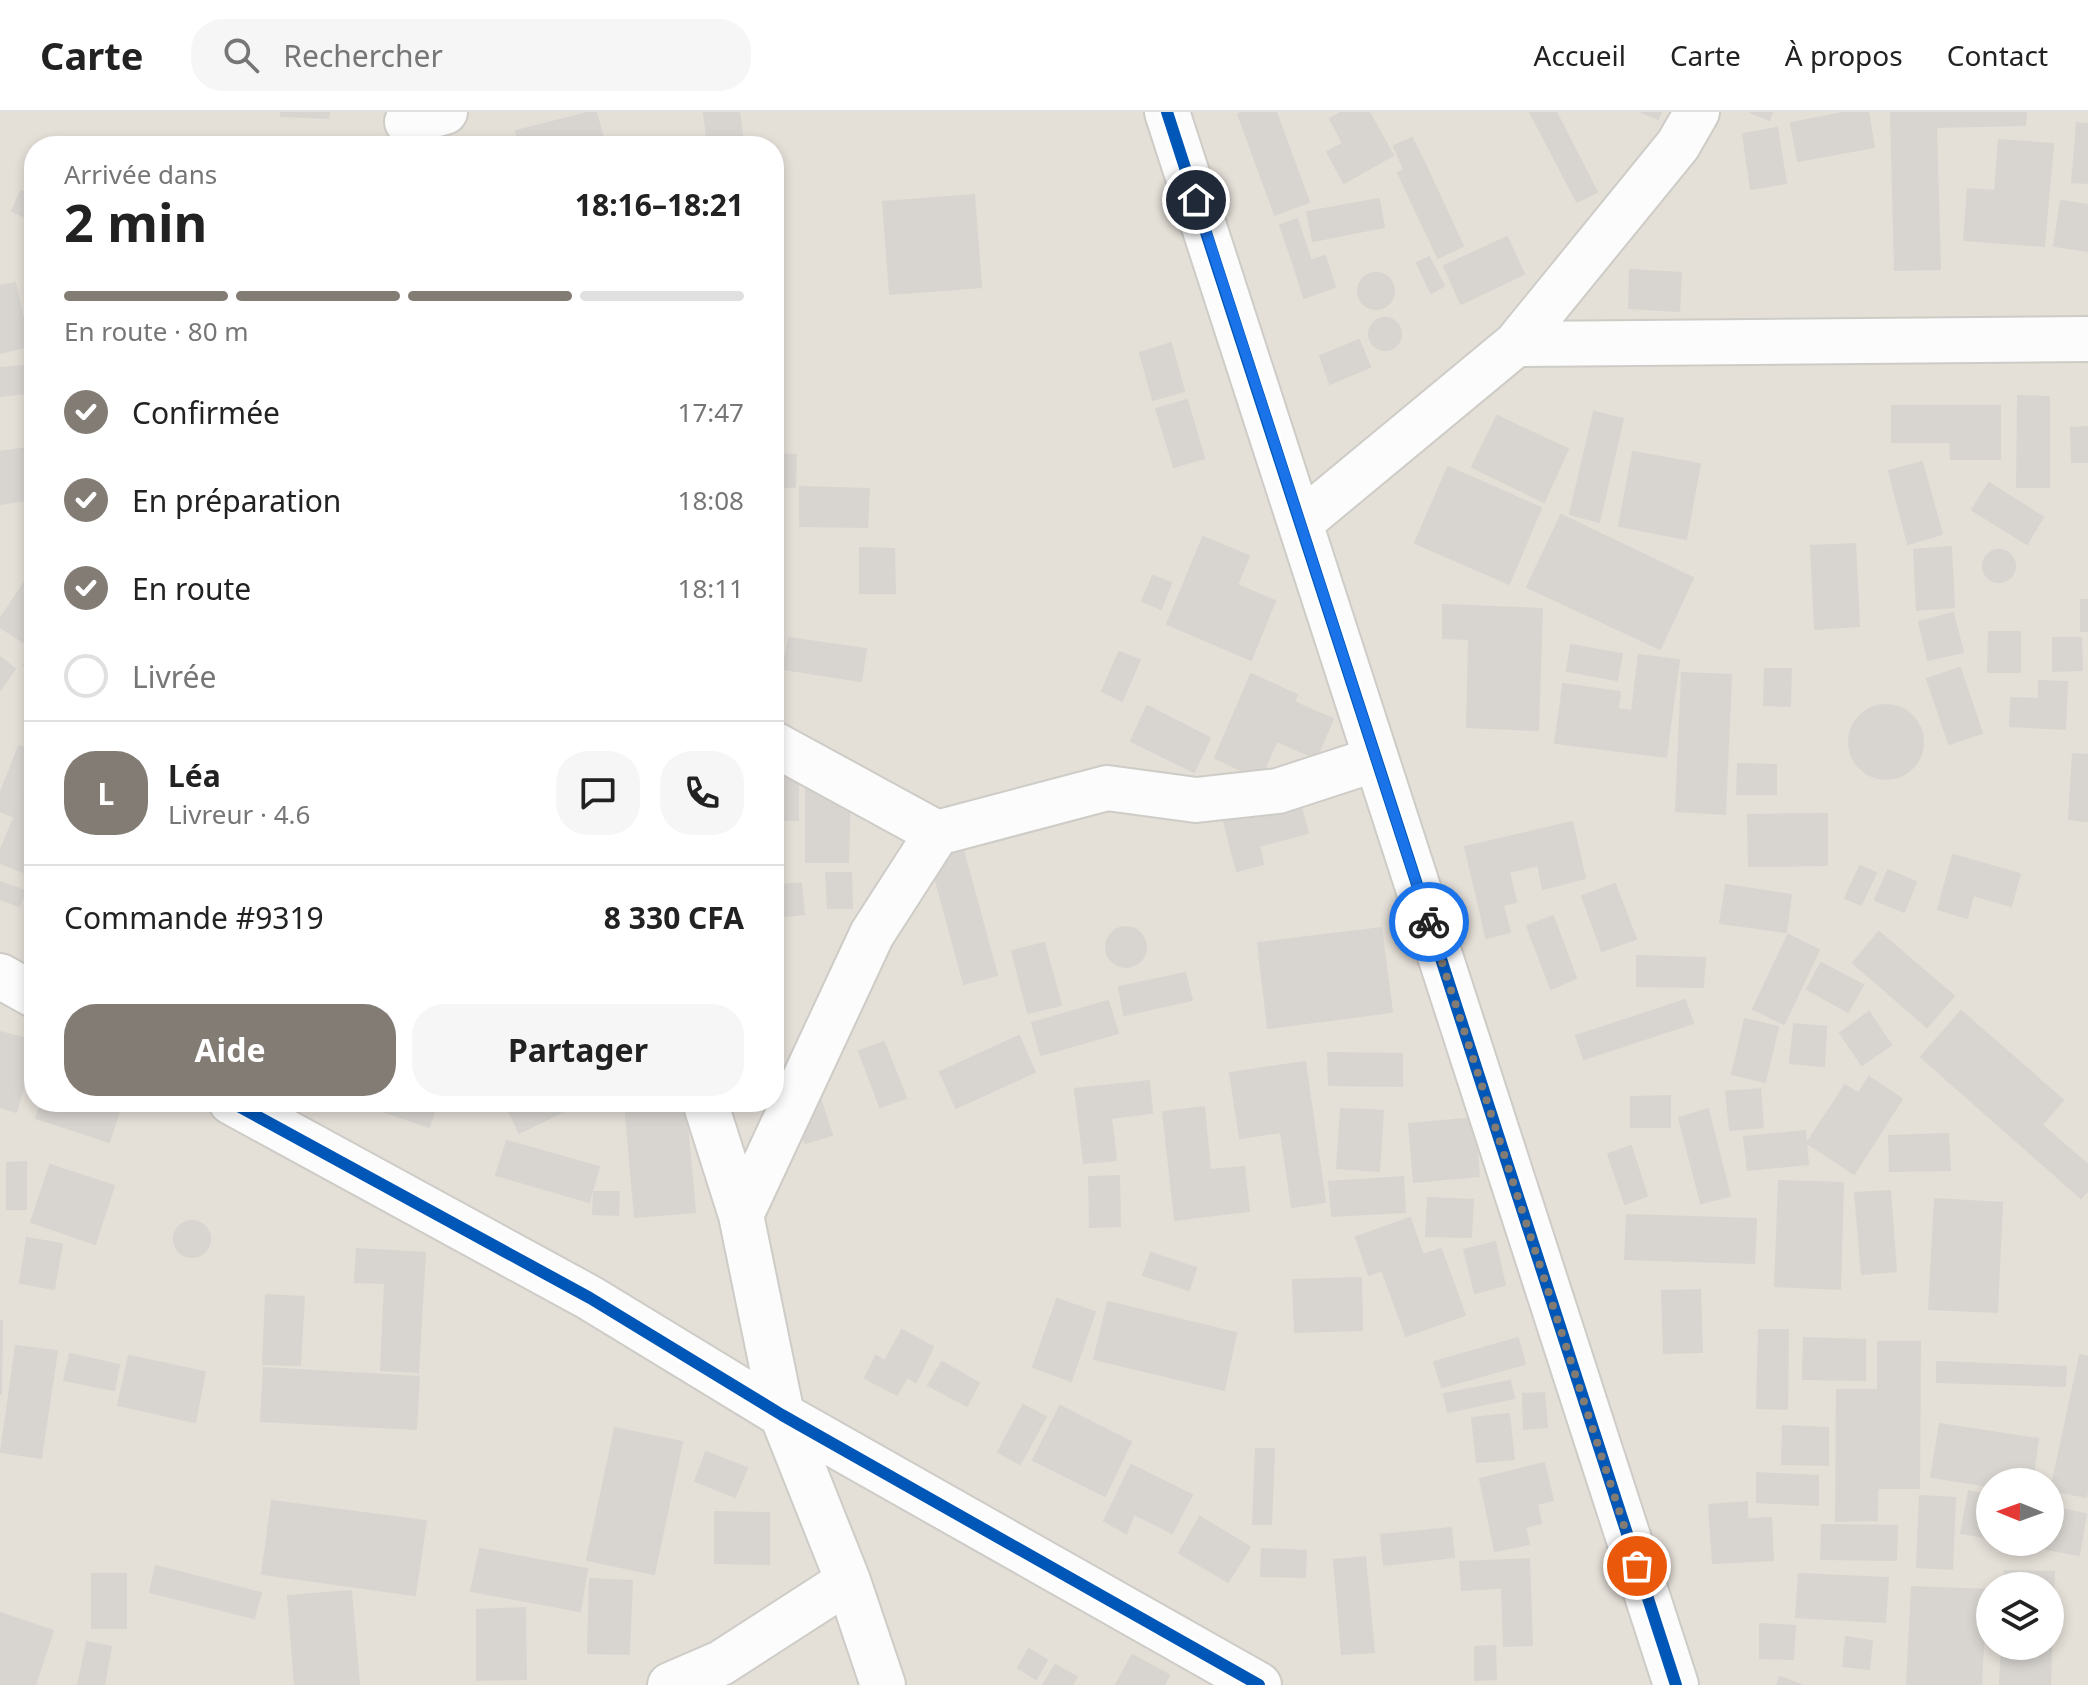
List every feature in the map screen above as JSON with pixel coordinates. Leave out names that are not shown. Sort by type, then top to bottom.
[{"type":"street","points":[[1167,112],[1676,1685]]},
{"type":"street","points":[[1300,523],[1516,344],[1678,145],[1697,112]]},
{"type":"street","points":[[1516,344],[2088,339]]},
{"type":"street","points":[[784,749],[937,833]]},
{"type":"street","points":[[741,1215],[872,934],[937,833],[1107,788],[1196,800],[1210,799],[1278,791],[1376,759]]},
{"type":"street","points":[[0,976],[24,989]]},
{"type":"street","points":[[249,1112],[590,1298],[782,1415],[1259,1685]]},
{"type":"street","points":[[708,1112],[741,1215],[782,1415],[848,1581],[883,1685]]},
{"type":"street","points":[[670,1685],[721,1663],[848,1581]]},
{"type":"shaded area","points":[[0,112],[2088,112],[2088,1685],[0,1685]]},
{"type":"building","points":[[281,112],[329,112],[328,118],[281,116]]},
{"type":"building","points":[[596,112],[602,136],[517,136],[516,131]]},
{"type":"building","points":[[704,112],[739,112],[742,136],[707,136]]},
{"type":"building","points":[[1276,112],[1309,202],[1275,215],[1238,114]]},
{"type":"building","points":[[1342,112],[1369,112],[1393,155],[1344,183],[1327,152],[1343,143],[1330,119]]},
{"type":"building","points":[[1530,112],[1556,112],[1597,192],[1577,202]]},
{"type":"building","points":[[1641,112],[1661,112],[1658,119]]},
{"type":"building","points":[[1750,112],[1772,112],[1769,120]]},
{"type":"building","points":[[1848,112],[1868,112],[1874,147],[1798,161],[1791,123]]},
{"type":"building","points":[[1891,112],[2026,112],[2025,125],[1936,127],[1940,269],[1895,270]]},
{"type":"building","points":[[2077,123],[2088,124],[2088,183],[2072,182]]},
{"type":"building","points":[[1777,128],[1786,183],[1751,189],[1743,134]]},
{"type":"building","points":[[1412,138],[1423,160],[1404,170],[1394,146]]},
{"type":"building","points":[[1999,140],[2053,144],[2044,246],[1964,240],[1968,189],[1995,191]]},
{"type":"building","points":[[1423,160],[1463,246],[1438,258],[1398,173]]},
{"type":"building","points":[[21,191],[24,192],[24,216],[12,211]]},
{"type":"building","points":[[974,195],[981,287],[890,294],[883,202]]},
{"type":"building","points":[[1379,199],[1384,227],[1313,241],[1307,212]]},
{"type":"building","points":[[2061,201],[2088,205],[2088,251],[2054,246]]},
{"type":"building","points":[[1297,219],[1311,261],[1294,266],[1280,225]]},
{"type":"building","points":[[1507,237],[1524,274],[1461,304],[1444,266]]},
{"type":"building","points":[[1325,256],[1335,287],[1304,298],[1294,266]]},
{"type":"building","points":[[1429,257],[1444,286],[1431,293],[1417,263]]},
{"type":"building","points":[[1630,270],[1681,273],[1679,311],[1629,308]]},
{"type":"building","points":[[1376,273],[1389,278],[1394,291],[1389,304],[1376,309],[1363,304],[1358,291],[1363,278]]},
{"type":"building","points":[[15,283],[24,324],[24,347],[0,353],[0,286]]},
{"type":"building","points":[[1385,318],[1396,323],[1401,334],[1396,345],[1385,350],[1374,345],[1369,334],[1374,323]]},
{"type":"building","points":[[1359,340],[1370,367],[1330,384],[1320,356]]},
{"type":"building","points":[[1171,343],[1184,391],[1153,400],[1140,353]]},
{"type":"building","points":[[24,366],[24,393],[0,396],[0,368]]},
{"type":"building","points":[[2018,396],[2049,397],[2049,487],[2017,487]]},
{"type":"building","points":[[1187,400],[1204,458],[1174,467],[1156,409]]},
{"type":"building","points":[[1892,406],[2000,406],[2000,459],[1951,459],[1950,442],[1892,442]]},
{"type":"building","points":[[1594,412],[1623,419],[1599,522],[1570,514]]},
{"type":"building","points":[[1497,416],[1568,449],[1544,502],[1472,467]]},
{"type":"building","points":[[2088,427],[2088,462],[2072,462],[2071,428]]},
{"type":"building","points":[[24,448],[24,500],[0,504],[0,452]]},
{"type":"building","points":[[1633,452],[1700,464],[1686,539],[1619,526]]},
{"type":"building","points":[[784,454],[796,455],[795,487],[784,487]]},
{"type":"building","points":[[1922,462],[1942,534],[1908,544],[1889,471]]},
{"type":"building","points":[[1448,467],[1541,508],[1509,584],[1415,543]]},
{"type":"building","points":[[1989,483],[2043,517],[2027,544],[1972,510]]},
{"type":"building","points":[[800,487],[869,489],[867,527],[800,526]]},
{"type":"building","points":[[1561,515],[1693,578],[1660,649],[1527,587]]},
{"type":"building","points":[[1203,537],[1249,556],[1237,585],[1275,601],[1251,660],[1167,624]]},
{"type":"building","points":[[1855,544],[1859,626],[1815,629],[1811,546]]},
{"type":"building","points":[[1951,547],[1954,607],[1917,610],[1914,550]]},
{"type":"building","points":[[860,548],[894,549],[895,593],[860,593]]},
{"type":"building","points":[[1999,550],[2010,555],[2015,566],[2010,577],[1999,582],[1988,577],[1983,566],[1988,555]]},
{"type":"building","points":[[1153,576],[1171,583],[1161,609],[1142,601]]},
{"type":"building","points":[[24,583],[24,642],[0,627],[0,619]]},
{"type":"building","points":[[2081,600],[2088,600],[2088,631],[2081,631]]},
{"type":"building","points":[[1443,605],[1542,609],[1538,730],[1467,727],[1469,639],[1443,638]]},
{"type":"building","points":[[1953,613],[1963,652],[1928,660],[1919,622]]},
{"type":"building","points":[[1989,632],[2020,632],[2020,672],[1988,672]]},
{"type":"building","points":[[789,638],[866,649],[861,681],[784,669]]},
{"type":"building","points":[[2053,638],[2081,638],[2082,670],[2053,671]]},
{"type":"building","points":[[1571,645],[1622,654],[1617,680],[1567,671]]},
{"type":"building","points":[[1119,652],[1140,660],[1122,701],[1102,691]]},
{"type":"building","points":[[1639,655],[1679,660],[1666,757],[1555,743],[1561,701],[1632,711]]},
{"type":"building","points":[[0,657],[15,669],[0,690]]},
{"type":"building","points":[[1960,668],[1982,733],[1949,744],[1927,679]]},
{"type":"building","points":[[1765,669],[1791,669],[1790,706],[1764,705]]},
{"type":"building","points":[[1682,673],[1731,675],[1725,814],[1676,811]]},
{"type":"building","points":[[1251,674],[1297,695],[1260,779],[1215,758]]},
{"type":"building","points":[[2039,681],[2067,682],[2065,729],[2010,726],[2011,698],[2039,699]]},
{"type":"building","points":[[1563,684],[1620,692],[1618,709],[1561,701]]},
{"type":"building","points":[[1294,702],[1333,719],[1316,758],[1276,741]]},
{"type":"building","points":[[1886,705],[1900,708],[1912,716],[1920,728],[1923,742],[1920,756],[1912,768],[1900,776],[1886,779],[1872,776],[1860,768],[1852,756],[1849,742],[1852,728],[1860,716],[1872,708]]},
{"type":"building","points":[[1147,706],[1210,738],[1194,772],[1131,741]]},
{"type":"building","points":[[19,746],[24,748],[24,792],[14,817],[0,811],[0,794]]},
{"type":"building","points":[[2073,754],[2088,755],[2088,821],[2069,819]]},
{"type":"building","points":[[1738,764],[1776,765],[1776,794],[1737,794]]},
{"type":"building","points":[[784,769],[798,770],[798,820],[784,820]]},
{"type":"building","points":[[806,789],[850,790],[848,862],[806,862]]},
{"type":"building","points":[[24,793],[24,872],[0,863],[0,852]]},
{"type":"building","points":[[1300,803],[1308,833],[1232,853],[1224,821]]},
{"type":"building","points":[[1827,814],[1827,865],[1749,866],[1748,815]]},
{"type":"building","points":[[1572,822],[1585,878],[1543,889],[1538,865],[1509,872],[1516,902],[1480,910],[1465,847]]},
{"type":"building","points":[[1259,845],[1263,864],[1237,871],[1232,853]]},
{"type":"building","points":[[963,850],[997,975],[964,984],[930,859]]},
{"type":"building","points":[[1953,855],[2020,874],[2011,906],[1973,895],[1967,918],[1938,909]]},
{"type":"building","points":[[1860,866],[1876,873],[1861,905],[1845,898]]},
{"type":"building","points":[[1888,870],[1916,882],[1904,912],[1875,900]]},
{"type":"building","points":[[826,873],[851,873],[852,908],[828,908]]},
{"type":"building","points":[[0,882],[24,891],[19,906],[0,899]]},
{"type":"building","points":[[801,883],[804,914],[784,916],[784,885]]},
{"type":"building","points":[[1615,884],[1636,939],[1602,951],[1582,896]]},
{"type":"building","points":[[1726,885],[1791,895],[1786,932],[1720,923]]},
{"type":"building","points":[[1503,905],[1510,932],[1486,938],[1480,910]]},
{"type":"building","points":[[1553,916],[1576,978],[1551,989],[1527,926]]},
{"type":"building","points":[[1126,927],[1140,933],[1146,947],[1140,961],[1126,967],[1112,961],[1106,947],[1112,933]]},
{"type":"building","points":[[1381,928],[1392,1012],[1268,1028],[1258,943]]},
{"type":"building","points":[[1879,932],[1954,996],[1927,1027],[1853,963]]},
{"type":"building","points":[[1788,935],[1819,950],[1784,1024],[1753,1009]]},
{"type":"building","points":[[1044,943],[1061,1005],[1028,1013],[1012,951]]},
{"type":"building","points":[[1637,956],[1705,958],[1703,987],[1637,986]]},
{"type":"building","points":[[1821,963],[1863,985],[1848,1012],[1807,989]]},
{"type":"building","points":[[1185,973],[1192,1000],[1124,1015],[1119,987]]},
{"type":"building","points":[[1685,1000],[1693,1023],[1584,1059],[1576,1036]]},
{"type":"building","points":[[1108,1001],[1118,1033],[1041,1055],[1032,1023]]},
{"type":"building","points":[[1961,1011],[2063,1100],[2042,1125],[2088,1165],[2088,1190],[2081,1198],[1921,1057]]},
{"type":"building","points":[[1869,1012],[1891,1045],[1862,1065],[1840,1033]]},
{"type":"building","points":[[1745,1019],[1778,1027],[1765,1082],[1732,1074]]},
{"type":"building","points":[[1794,1024],[1826,1027],[1824,1066],[1790,1063]]},
{"type":"building","points":[[0,1032],[24,1038],[24,1085],[16,1112],[0,1107]]},
{"type":"building","points":[[1019,1036],[1035,1072],[956,1108],[940,1072]]},
{"type":"building","points":[[884,1042],[906,1098],[880,1107],[859,1051]]},
{"type":"building","points":[[1328,1053],[1402,1054],[1402,1086],[1329,1085]]},
{"type":"building","points":[[1305,1062],[1325,1202],[1292,1207],[1281,1132],[1240,1138],[1230,1073]]},
{"type":"building","points":[[1869,1077],[1902,1099],[1854,1174],[1821,1152]]},
{"type":"building","points":[[1149,1081],[1152,1113],[1111,1118],[1116,1160],[1084,1163],[1075,1089]]},
{"type":"building","points":[[1845,1085],[1858,1093],[1821,1152],[1807,1143]]},
{"type":"building","points":[[1760,1089],[1763,1127],[1730,1130],[1726,1092]]},
{"type":"building","points":[[1670,1096],[1670,1127],[1631,1127],[1631,1097]]},
{"type":"building","points":[[820,1098],[832,1135],[805,1143],[793,1106]]},
{"type":"building","points":[[1204,1107],[1210,1170],[1244,1167],[1249,1211],[1175,1220],[1163,1112]]},
{"type":"building","points":[[1341,1109],[1383,1111],[1379,1171],[1337,1168]]},
{"type":"building","points":[[1708,1109],[1730,1196],[1701,1203],[1679,1118]]},
{"type":"building","points":[[38,1112],[119,1112],[109,1142],[36,1118]]},
{"type":"building","points":[[385,1112],[434,1112],[429,1127]]},
{"type":"building","points":[[510,1112],[562,1112],[519,1133]]},
{"type":"building","points":[[626,1112],[686,1112],[695,1212],[635,1217]]},
{"type":"building","points":[[1474,1118],[1479,1176],[1414,1182],[1409,1124]]},
{"type":"building","points":[[1805,1131],[1808,1164],[1748,1170],[1744,1137]]},
{"type":"building","points":[[1948,1134],[1950,1170],[1890,1171],[1889,1136]]},
{"type":"building","points":[[507,1141],[599,1167],[589,1202],[496,1175]]},
{"type":"building","points":[[1631,1146],[1647,1196],[1625,1204],[1608,1154]]},
{"type":"building","points":[[26,1162],[26,1209],[7,1209],[7,1163]]},
{"type":"building","points":[[50,1165],[114,1186],[95,1244],[31,1222]]},
{"type":"building","points":[[1119,1176],[1120,1226],[1090,1227],[1089,1177]]},
{"type":"building","points":[[1403,1177],[1405,1212],[1332,1216],[1329,1182]]},
{"type":"building","points":[[1779,1181],[1843,1183],[1840,1289],[1775,1286]]},
{"type":"building","points":[[1890,1191],[1896,1271],[1862,1274],[1855,1193]]},
{"type":"building","points":[[594,1192],[619,1192],[618,1215],[593,1214]]},
{"type":"building","points":[[1428,1198],[1473,1200],[1471,1237],[1426,1236]]},
{"type":"building","points":[[1935,1199],[2002,1203],[1997,1312],[1929,1309]]},
{"type":"building","points":[[1627,1215],[1756,1219],[1754,1263],[1625,1259]]},
{"type":"building","points":[[1410,1218],[1423,1255],[1441,1249],[1465,1315],[1406,1336],[1382,1270],[1369,1275],[1356,1237]]},
{"type":"building","points":[[192,1221],[205,1226],[210,1239],[205,1252],[192,1257],[179,1252],[174,1239],[179,1226]]},
{"type":"building","points":[[27,1238],[62,1244],[54,1289],[20,1283]]},
{"type":"building","points":[[1495,1242],[1505,1285],[1475,1293],[1464,1250]]},
{"type":"building","points":[[357,1249],[425,1253],[418,1372],[381,1370],[385,1283],[355,1282]]},
{"type":"building","points":[[1151,1253],[1196,1268],[1189,1290],[1143,1275]]},
{"type":"building","points":[[1361,1278],[1362,1330],[1295,1332],[1293,1280]]},
{"type":"building","points":[[1700,1290],[1702,1352],[1664,1353],[1662,1291]]},
{"type":"building","points":[[266,1295],[304,1297],[300,1365],[263,1364]]},
{"type":"building","points":[[1057,1299],[1095,1312],[1071,1381],[1033,1367]]},
{"type":"building","points":[[1108,1302],[1236,1333],[1224,1390],[1094,1359]]},
{"type":"building","points":[[2,1321],[1,1394],[0,1394]]},
{"type":"building","points":[[902,1330],[933,1347],[916,1382],[907,1377],[897,1395],[865,1378],[876,1356],[885,1361]]},
{"type":"building","points":[[1759,1330],[1788,1330],[1787,1409],[1757,1408]]},
{"type":"building","points":[[1518,1338],[1525,1364],[1442,1387],[1434,1362]]},
{"type":"building","points":[[1804,1338],[1865,1340],[1865,1380],[1803,1379]]},
{"type":"building","points":[[1878,1342],[1920,1342],[1919,1488],[1878,1488]]},
{"type":"building","points":[[16,1346],[57,1351],[41,1458],[1,1452]]},
{"type":"building","points":[[70,1354],[119,1365],[114,1390],[64,1380]]},
{"type":"building","points":[[2080,1355],[2088,1357],[2086,1497],[2064,1493],[2064,1468],[2056,1468]]},
{"type":"building","points":[[129,1356],[205,1372],[195,1422],[118,1405]]},
{"type":"building","points":[[942,1362],[979,1383],[967,1406],[928,1385]]},
{"type":"building","points":[[1937,1362],[2066,1367],[2065,1386],[1937,1382]]},
{"type":"building","points":[[264,1368],[419,1377],[416,1429],[261,1421]]},
{"type":"building","points":[[1510,1381],[1514,1398],[1448,1412],[1444,1394]]},
{"type":"building","points":[[1837,1390],[1878,1390],[1877,1520],[1836,1521]]},
{"type":"building","points":[[1544,1393],[1547,1427],[1524,1429],[1523,1394]]},
{"type":"building","points":[[1023,1405],[1046,1417],[1020,1464],[998,1452]]},
{"type":"building","points":[[1060,1406],[1131,1442],[1105,1496],[1033,1460]]},
{"type":"building","points":[[1509,1414],[1514,1459],[1477,1462],[1472,1418]]},
{"type":"building","points":[[1940,1424],[2038,1439],[2034,1468],[1976,1468],[1976,1484],[1931,1477]]},
{"type":"building","points":[[1783,1426],[1828,1428],[1828,1465],[1782,1464]]},
{"type":"building","points":[[615,1428],[682,1442],[654,1574],[587,1560]]},
{"type":"building","points":[[1256,1449],[1274,1449],[1271,1524],[1253,1524]]},
{"type":"building","points":[[706,1452],[747,1468],[735,1497],[695,1481]]},
{"type":"building","points":[[1544,1463],[1553,1500],[1537,1504],[1541,1523],[1525,1527],[1529,1544],[1495,1551],[1480,1479]]},
{"type":"building","points":[[1131,1465],[1192,1495],[1172,1533],[1134,1514],[1126,1533],[1104,1521]]},
{"type":"building","points":[[1757,1473],[1818,1476],[1818,1505],[1757,1502]]},
{"type":"building","points":[[1969,1491],[1976,1493],[1976,1536],[1961,1533]]},
{"type":"building","points":[[1920,1496],[1955,1498],[1952,1569],[1917,1567]]},
{"type":"building","points":[[272,1501],[426,1521],[415,1595],[262,1574]]},
{"type":"building","points":[[1747,1502],[1747,1519],[1771,1518],[1773,1560],[1713,1563],[1709,1505]]},
{"type":"building","points":[[2064,1510],[2086,1514],[2079,1555],[2064,1552]]},
{"type":"building","points":[[715,1512],[769,1513],[769,1564],[715,1563]]},
{"type":"building","points":[[1200,1517],[1250,1547],[1228,1582],[1179,1553]]},
{"type":"building","points":[[1822,1525],[1897,1526],[1896,1560],[1821,1559]]},
{"type":"building","points":[[1451,1528],[1454,1557],[1384,1565],[1381,1535]]},
{"type":"building","points":[[480,1549],[587,1569],[580,1611],[471,1591]]},
{"type":"building","points":[[1262,1549],[1306,1551],[1305,1577],[1261,1576]]},
{"type":"building","points":[[1365,1557],[1374,1652],[1342,1654],[1334,1560]]},
{"type":"building","points":[[1529,1559],[1530,1586],[1462,1590],[1460,1562]]},
{"type":"building","points":[[156,1566],[261,1593],[254,1618],[150,1592]]},
{"type":"building","points":[[92,1574],[126,1574],[126,1628],[92,1628]]},
{"type":"building","points":[[1799,1574],[1888,1578],[1885,1622],[1796,1617]]},
{"type":"building","points":[[590,1579],[632,1581],[629,1654],[588,1653]]},
{"type":"building","points":[[1530,1586],[1532,1645],[1504,1646],[1502,1587]]},
{"type":"building","points":[[1912,1587],[1976,1590],[1976,1660],[1982,1660],[1981,1685],[1907,1685]]},
{"type":"building","points":[[351,1591],[359,1685],[295,1685],[288,1596]]},
{"type":"building","points":[[525,1608],[526,1679],[477,1680],[477,1610]]},
{"type":"building","points":[[0,1613],[53,1631],[35,1685],[0,1685]]},
{"type":"building","points":[[1760,1624],[1795,1626],[1793,1659],[1760,1658]]},
{"type":"building","points":[[1846,1637],[1872,1641],[1869,1669],[1843,1666]]},
{"type":"building","points":[[87,1642],[111,1647],[104,1685],[78,1685]]},
{"type":"building","points":[[1495,1646],[1496,1679],[1475,1680],[1475,1647]]},
{"type":"building","points":[[1029,1649],[1047,1660],[1036,1679],[1018,1668]]},
{"type":"building","points":[[1132,1655],[1169,1675],[1164,1685],[1116,1685]]},
{"type":"building","points":[[2001,1660],[2051,1660],[2050,1685],[2000,1685]]},
{"type":"building","points":[[1055,1665],[1077,1677],[1072,1685],[1043,1685]]},
{"type":"building","points":[[1780,1677],[1801,1685],[1777,1685]]},
{"type":"cycle path","points":[[1167,112],[1676,1685]]},
{"type":"cycle path","points":[[249,1112],[590,1298],[782,1415],[1259,1685]]},
{"type":"way so far","points":[[1429,922],[1637,1566]]},
{"type":"route","points":[[1196,200],[1429,922]]}]
